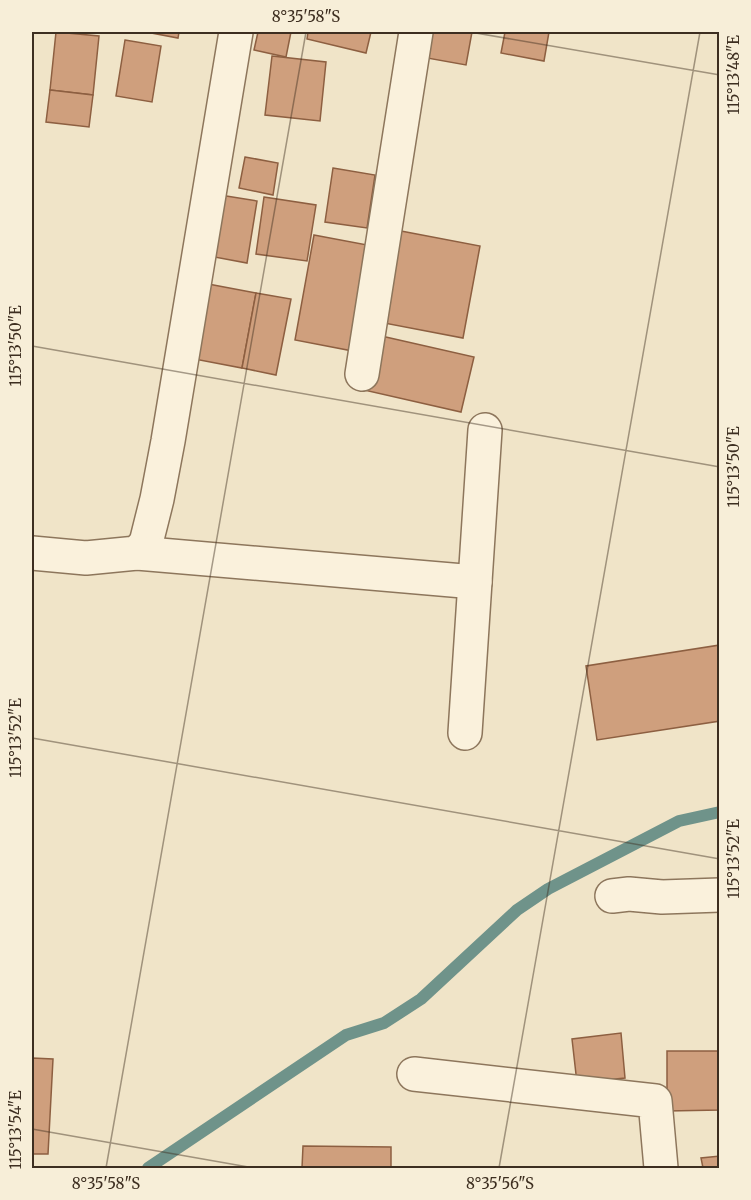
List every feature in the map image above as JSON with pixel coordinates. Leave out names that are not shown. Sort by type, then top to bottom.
[{"type":"street","points":[[137,553],[146,543],[158,499],[236,32]]},
{"type":"street","points":[[362,374],[417,32]]},
{"type":"street","points":[[465,733],[485,430]]},
{"type":"street","points":[[32,553],[86,558],[137,553],[475,582]]},
{"type":"street","points":[[612,896],[629,894],[662,897],[720,895]]},
{"type":"street","points":[[414,1074],[655,1101],[661,1168]]},
{"type":"building","points":[[56,32],[99,36],[93,95],[50,90]]},
{"type":"building","points":[[146,32],[179,32],[178,38]]},
{"type":"building","points":[[258,32],[291,32],[286,57],[254,50]]},
{"type":"building","points":[[308,32],[371,32],[366,53],[307,39]]},
{"type":"building","points":[[433,32],[472,32],[466,65],[427,58]]},
{"type":"building","points":[[505,32],[549,32],[544,61],[501,53]]},
{"type":"building","points":[[125,40],[161,46],[152,102],[116,96]]},
{"type":"building","points":[[272,56],[326,62],[320,121],[265,115]]},
{"type":"building","points":[[50,90],[93,95],[89,127],[46,122]]},
{"type":"building","points":[[245,157],[278,163],[273,195],[239,188]]},
{"type":"building","points":[[333,168],[375,175],[367,228],[325,222]]},
{"type":"building","points":[[220,195],[257,201],[247,263],[209,256]]},
{"type":"building","points":[[264,197],[316,205],[307,261],[256,254]]},
{"type":"building","points":[[401,231],[480,246],[463,338],[384,323]]},
{"type":"building","points":[[314,235],[378,247],[358,352],[295,340]]},
{"type":"building","points":[[203,283],[256,293],[242,368],[189,358]]},
{"type":"building","points":[[256,293],[291,299],[276,375],[242,368]]},
{"type":"building","points":[[377,335],[474,357],[461,412],[364,390]]},
{"type":"building","points":[[720,645],[720,721],[597,740],[586,666]]},
{"type":"building","points":[[621,1033],[625,1078],[577,1083],[572,1039]]},
{"type":"building","points":[[667,1051],[720,1051],[720,1110],[667,1111]]},
{"type":"building","points":[[32,1058],[53,1059],[48,1154],[32,1154]]},
{"type":"building","points":[[303,1146],[391,1147],[391,1168],[302,1168]]},
{"type":"building","points":[[720,1156],[720,1168],[703,1168],[701,1158]]},
{"type":"waterway","points":[[148,1168],[346,1035],[384,1023],[421,999],[517,910],[548,889],[679,821],[720,812]]}]
